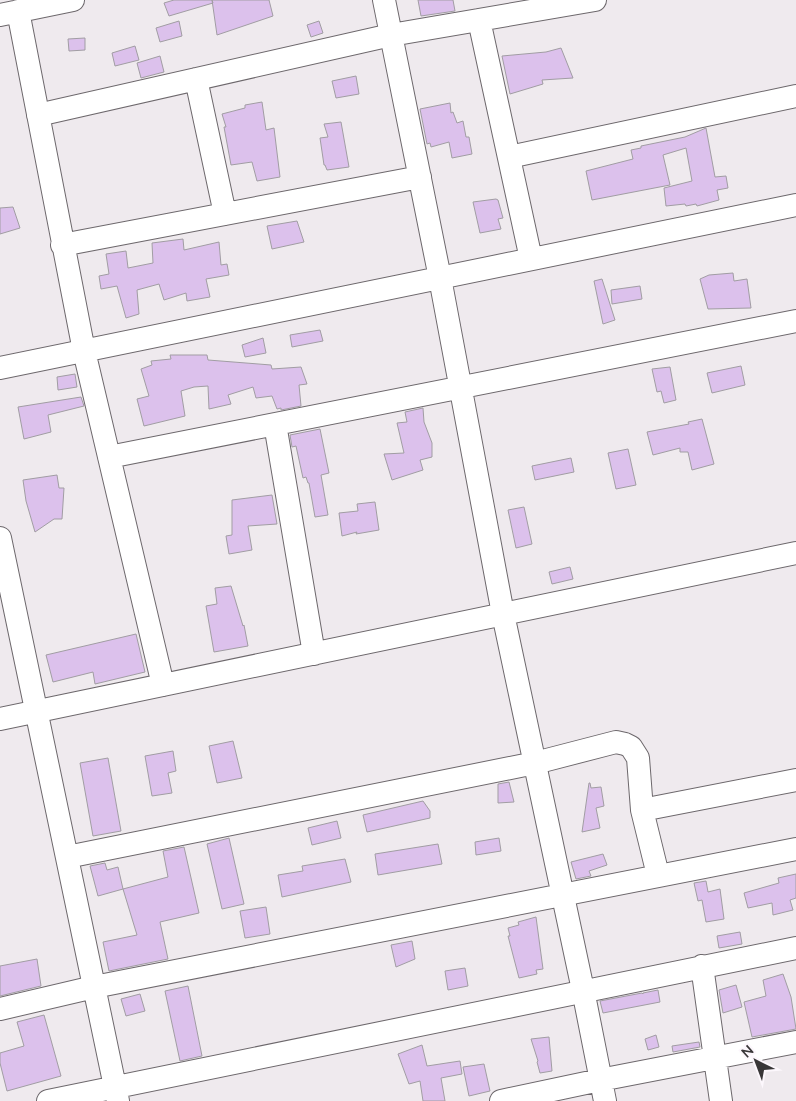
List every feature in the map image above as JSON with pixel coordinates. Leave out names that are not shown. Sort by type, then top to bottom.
[{"type":"street","points":[[73,0],[5,11],[38,115],[84,351],[164,685]]},
{"type":"street","points":[[384,0],[440,278],[503,614],[584,990],[602,1090]]},
{"type":"street","points":[[38,115],[391,35],[595,0]]},
{"type":"street","points":[[479,20],[531,259]]},
{"type":"street","points":[[196,79],[225,214]]},
{"type":"street","points":[[509,157],[796,96]]},
{"type":"street","points":[[62,245],[420,177]]},
{"type":"street","points":[[0,368],[796,205]]},
{"type":"street","points":[[109,457],[796,321]]},
{"type":"street","points":[[275,424],[314,654]]},
{"type":"street","points":[[0,538],[117,1094]]},
{"type":"street","points":[[0,719],[796,553]]},
{"type":"street","points":[[67,857],[535,763],[616,742],[631,747],[638,758],[642,810],[658,875]]},
{"type":"street","points":[[642,810],[796,780]]},
{"type":"street","points":[[0,1009],[94,987],[796,849]]},
{"type":"street","points":[[48,1101],[117,1094],[584,990],[796,948]]},
{"type":"street","points":[[702,966],[721,1101]]},
{"type":"street","points":[[501,1101],[602,1090],[715,1058],[796,1042]]},
{"type":"building","points":[[174,0],[212,0],[213,3],[169,16],[164,3]]},
{"type":"building","points":[[212,0],[269,0],[273,16],[217,35]]},
{"type":"building","points":[[418,0],[453,0],[455,11],[421,16]]},
{"type":"building","points":[[179,21],[182,36],[160,42],[156,28]]},
{"type":"building","points":[[319,21],[323,33],[311,37],[307,25]]},
{"type":"building","points":[[85,38],[85,50],[69,51],[68,39]]},
{"type":"building","points":[[135,46],[139,60],[115,66],[112,53]]},
{"type":"building","points":[[561,48],[573,78],[542,80],[543,84],[510,94],[502,56],[546,52]]},
{"type":"building","points":[[160,56],[164,72],[141,78],[137,63]]},
{"type":"building","points":[[356,76],[359,94],[336,98],[332,81]]},
{"type":"building","points":[[262,102],[266,130],[274,128],[280,177],[257,181],[252,162],[231,165],[224,127],[226,127],[222,114],[245,108],[245,105]]},
{"type":"building","points":[[450,103],[451,113],[453,112],[457,123],[463,121],[466,137],[469,137],[472,154],[452,158],[449,142],[431,147],[430,143],[427,144],[420,109]]},
{"type":"building","points":[[341,122],[349,167],[327,170],[324,165],[320,138],[328,137],[324,124]]},
{"type":"building","points":[[706,128],[715,177],[726,176],[728,188],[717,190],[719,200],[697,206],[696,204],[686,206],[685,204],[666,206],[664,188],[692,181],[686,148],[663,155],[670,185],[592,200],[586,171],[633,159],[631,150],[641,148],[641,146],[685,137]]},
{"type":"building","points":[[498,200],[503,218],[498,219],[501,229],[480,233],[473,202]]},
{"type":"building","points":[[13,207],[20,228],[0,234],[0,208]]},
{"type":"building","points":[[297,221],[304,242],[272,249],[267,226]]},
{"type":"building","points":[[183,239],[184,250],[219,242],[221,265],[227,264],[229,275],[206,279],[210,297],[187,301],[186,293],[164,300],[159,284],[137,290],[139,314],[126,318],[117,286],[101,289],[99,276],[109,274],[106,254],[126,251],[128,268],[153,263],[152,243]]},
{"type":"building","points":[[733,273],[734,281],[747,279],[751,308],[708,309],[700,279],[709,275]]},
{"type":"building","points":[[602,279],[615,320],[603,324],[594,281]]},
{"type":"building","points":[[640,286],[642,299],[612,304],[611,290]]},
{"type":"building","points":[[320,330],[323,341],[292,347],[290,335]]},
{"type":"building","points":[[263,338],[266,353],[245,357],[242,345]]},
{"type":"building","points":[[170,355],[207,355],[208,360],[271,365],[272,369],[301,367],[307,384],[299,385],[301,406],[277,409],[272,396],[256,398],[253,387],[228,395],[231,404],[209,409],[208,386],[194,387],[181,391],[185,416],[144,426],[137,399],[149,396],[141,369],[152,365],[151,361],[171,359]]},
{"type":"building","points":[[741,366],[745,385],[712,393],[707,373]]},
{"type":"building","points":[[670,367],[676,400],[664,403],[661,391],[657,392],[652,369]]},
{"type":"building","points":[[75,374],[77,387],[58,390],[57,377]]},
{"type":"building","points":[[81,397],[84,406],[48,415],[51,432],[24,439],[18,407]]},
{"type":"building","points":[[423,408],[424,422],[432,443],[432,457],[420,460],[423,470],[392,480],[384,454],[404,453],[397,423],[407,422],[405,412]]},
{"type":"building","points":[[702,419],[714,464],[692,470],[688,452],[680,452],[680,448],[653,455],[647,432],[689,424],[688,422]]},
{"type":"building","points":[[320,429],[329,473],[321,475],[328,515],[315,517],[309,483],[306,477],[303,478],[296,446],[292,447],[290,435]]},
{"type":"building","points":[[628,449],[636,485],[616,489],[608,453]]},
{"type":"building","points":[[571,458],[574,472],[535,480],[532,466]]},
{"type":"building","points":[[57,475],[59,488],[64,488],[62,519],[54,519],[35,532],[26,501],[23,480]]},
{"type":"building","points":[[272,495],[277,524],[248,526],[252,550],[229,554],[226,536],[232,535],[232,500]]},
{"type":"building","points":[[375,502],[379,530],[356,534],[357,532],[342,536],[339,513],[358,511],[357,504]]},
{"type":"building","points":[[524,507],[532,544],[516,548],[508,510]]},
{"type":"building","points":[[570,567],[573,579],[552,584],[549,572]]},
{"type":"building","points":[[231,586],[244,625],[248,646],[214,652],[206,606],[217,604],[215,588]]},
{"type":"building","points":[[136,634],[145,672],[95,684],[93,672],[53,682],[46,655]]},
{"type":"building","points":[[233,741],[242,778],[217,783],[209,746]]},
{"type":"building","points":[[173,751],[176,771],[168,773],[172,793],[152,796],[145,756]]},
{"type":"building","points":[[108,758],[121,831],[93,836],[80,763]]},
{"type":"building","points":[[509,782],[514,802],[498,803],[498,784]]},
{"type":"building","points":[[589,783],[591,788],[601,787],[604,806],[596,808],[600,828],[582,832]]},
{"type":"building","points":[[423,801],[430,811],[430,818],[367,832],[363,815]]},
{"type":"building","points":[[337,821],[341,838],[312,845],[308,828]]},
{"type":"building","points":[[229,838],[244,904],[222,909],[207,844]]},
{"type":"building","points":[[499,838],[501,851],[476,855],[475,842]]},
{"type":"building","points":[[438,844],[442,864],[378,875],[375,854]]},
{"type":"building","points":[[184,847],[199,913],[160,922],[168,959],[109,971],[103,942],[137,935],[123,889],[168,877],[163,851]]},
{"type":"building","points":[[603,854],[607,865],[589,871],[591,876],[576,879],[571,862]]},
{"type":"building","points":[[345,859],[351,882],[282,897],[278,875],[303,871],[302,866]]},
{"type":"building","points":[[105,863],[107,870],[118,867],[123,889],[98,896],[90,866]]},
{"type":"building","points":[[796,874],[796,898],[790,900],[793,910],[773,915],[772,903],[748,908],[744,893],[779,883],[778,878]]},
{"type":"building","points":[[706,881],[708,892],[720,889],[724,919],[706,922],[702,900],[698,901],[694,883]]},
{"type":"building","points":[[266,907],[270,934],[245,938],[240,911]]},
{"type":"building","points":[[536,917],[543,969],[536,970],[537,974],[519,978],[508,936],[510,936],[508,928],[519,925],[518,922]]},
{"type":"building","points":[[740,932],[742,944],[719,948],[717,936]]},
{"type":"building","points":[[412,941],[415,959],[396,967],[391,945]]},
{"type":"building","points":[[37,959],[41,986],[0,996],[0,966]]},
{"type":"building","points":[[465,968],[468,986],[448,990],[445,971]]},
{"type":"building","points":[[783,974],[791,997],[796,1029],[752,1037],[744,1002],[766,996],[763,980]]},
{"type":"building","points":[[736,985],[742,1007],[723,1013],[719,990]]},
{"type":"building","points":[[188,986],[202,1056],[180,1061],[165,991]]},
{"type":"building","points":[[658,990],[660,1002],[603,1013],[600,1001]]},
{"type":"building","points":[[140,994],[145,1011],[126,1016],[121,999]]},
{"type":"building","points":[[44,1015],[61,1076],[7,1091],[0,1063],[0,1053],[24,1046],[17,1022]]},
{"type":"building","points":[[656,1035],[659,1047],[648,1050],[645,1039]]},
{"type":"building","points":[[549,1037],[552,1071],[540,1073],[531,1039]]},
{"type":"building","points":[[699,1042],[700,1047],[673,1052],[672,1046]]},
{"type":"building","points":[[422,1045],[427,1066],[460,1061],[462,1074],[441,1078],[445,1101],[423,1101],[420,1081],[409,1084],[398,1054]]},
{"type":"building","points":[[484,1064],[490,1091],[469,1096],[463,1067]]}]
